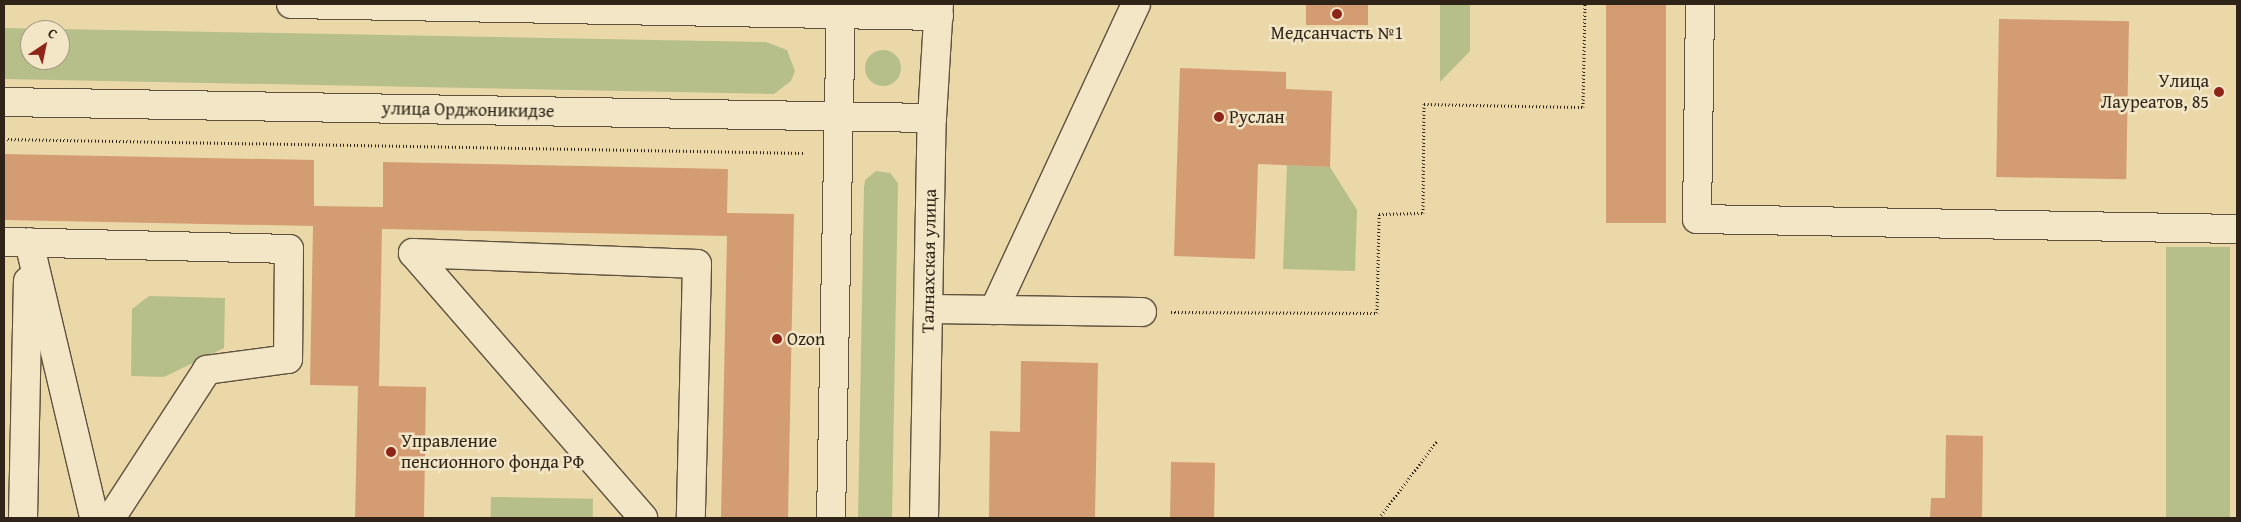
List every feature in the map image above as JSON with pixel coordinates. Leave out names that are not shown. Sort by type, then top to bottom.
[{"type":"street","points":[[291,4],[939,10]]},
{"type":"street","points":[[994,310],[1136,4]]},
{"type":"street","points":[[1700,4],[1697,219],[2237,229]]},
{"type":"street","points":[[832,518],[841,9]]},
{"type":"street","name":"Талнахская улица","points":[[924,518],[932,118],[939,10]]},
{"type":"street","name":"улица Орджоникидзе","points":[[4,102],[932,118]]},
{"type":"street","points":[[16,242],[22,518]]},
{"type":"street","points":[[16,242],[94,518]]},
{"type":"street","points":[[16,242],[289,249],[288,358],[208,370],[111,518]]},
{"type":"street","points":[[643,518],[413,253],[697,264],[691,518]]},
{"type":"street","points":[[928,309],[1142,312]]},
{"type":"path","points":[[1142,312],[1378,313],[1379,214],[1423,213],[1424,104],[1583,107],[1585,4]]},
{"type":"path","points":[[4,139],[805,153]]},
{"type":"path","points":[[1379,518],[1437,441]]},
{"type":"green space","points":[[1440,4],[1470,4],[1470,51],[1440,82]]},
{"type":"green space","points":[[4,28],[20,28],[20,70],[70,70],[70,29],[766,42],[787,50],[795,71],[791,81],[774,94],[4,79]]},
{"type":"green space","points":[[883,50],[890,51],[896,55],[900,61],[900,75],[896,81],[890,85],[883,86],[876,85],[870,81],[866,75],[865,68],[866,61],[870,55],[876,51]]},
{"type":"green space","points":[[1287,165],[1330,167],[1357,210],[1355,271],[1283,269]]},
{"type":"green space","points":[[876,171],[890,173],[898,183],[892,518],[858,518],[864,188],[865,180]]},
{"type":"green space","points":[[2166,247],[2230,247],[2230,518],[2166,518]]},
{"type":"green space","points":[[149,296],[225,298],[224,348],[164,377],[131,376],[132,309]]},
{"type":"green space","points":[[491,497],[593,499],[593,518],[491,518]]},
{"type":"building","name":"Медсанчасть №1","points":[[1306,4],[1368,4],[1368,25],[1306,25]]},
{"type":"building","points":[[1606,4],[1666,4],[1666,223],[1606,223]]},
{"type":"building","points":[[1999,19],[2129,21],[2126,179],[1996,177]]},
{"type":"building","name":"Руслан","points":[[1180,68],[1286,72],[1286,89],[1332,91],[1330,167],[1258,164],[1255,259],[1174,256]]},
{"type":"building","points":[[4,154],[314,160],[314,206],[383,207],[383,162],[728,169],[727,213],[794,214],[788,518],[721,518],[727,236],[382,229],[379,386],[426,387],[424,518],[355,518],[358,386],[310,385],[313,226],[4,220]]},
{"type":"building","points":[[1021,361],[1098,363],[1095,518],[989,518],[990,431],[1020,432]]},
{"type":"building","points":[[1946,435],[1983,436],[1982,518],[1930,518],[1931,498],[1945,498]]},
{"type":"building","points":[[1171,462],[1215,463],[1214,518],[1170,518]]},
{"type":"place","name":"Медсанчасть №1","points":[[1337,14]]},
{"type":"place","name":"Улица Лауреатов, 85","points":[[2219,92]]},
{"type":"place","name":"Руслан","points":[[1219,117]]},
{"type":"place","name":"Ozon","points":[[777,339]]},
{"type":"place","name":"Управление пенсионного фонда РФ","points":[[391,452]]}]
